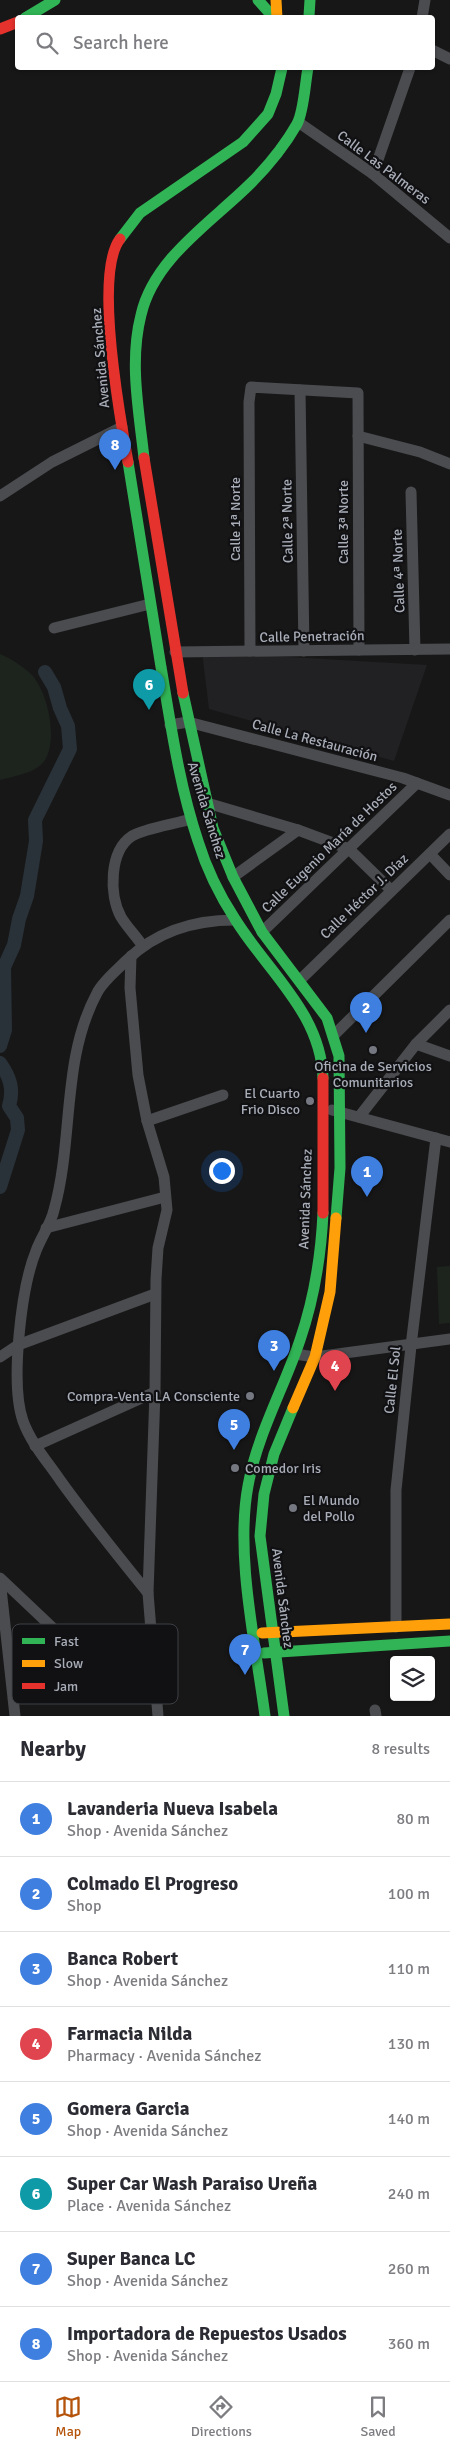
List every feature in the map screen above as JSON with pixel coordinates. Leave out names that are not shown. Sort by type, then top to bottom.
[{"type":"street","points":[[30,15],[55,0]]},
{"type":"street","points":[[258,0],[273,15]]},
{"type":"street","points":[[276,0],[276,15]]},
{"type":"street","points":[[304,0],[308,15]]},
{"type":"street","points":[[309,15],[310,0]]},
{"type":"street","points":[[422,15],[424,0]]},
{"type":"street","points":[[0,29],[15,23]]},
{"type":"street","points":[[435,52],[450,59]]},
{"type":"street","name":"Avenida Sánchez","points":[[265,1716],[253,1634],[242,1530],[244,1509],[256,1450],[296,1354],[308,1315],[316,1269],[321,1226],[322,1058],[308,1022],[298,1005],[235,920],[206,863],[191,819],[178,770],[170,725],[122,427],[112,338],[109,273],[117,243],[140,214],[243,142],[268,114],[276,94],[282,70]]},
{"type":"street","name":"Avenida Sánchez","points":[[284,1716],[260,1536],[263,1501],[274,1454],[315,1357],[331,1282],[338,1206],[339,1056],[327,1018],[262,932],[233,877],[213,828],[188,722],[175,652],[148,492],[135,380],[136,341],[141,313],[154,285],[190,236],[250,184],[272,160],[298,122],[308,70]]},
{"type":"street","points":[[374,174],[409,70]]},
{"type":"street","name":"Calle Las Palmeras","points":[[298,122],[374,174],[450,238]]},
{"type":"street","name":"Calle 1ª Norte","points":[[250,651],[249,402],[251,387],[300,390]]},
{"type":"street","name":"Calle 3ª Norte","points":[[300,390],[358,393],[359,650]]},
{"type":"street","name":"Calle 2ª Norte","points":[[300,390],[304,651]]},
{"type":"street","points":[[0,496],[52,462],[122,427]]},
{"type":"street","points":[[358,436],[420,452],[450,464]]},
{"type":"street","name":"Calle 4ª Norte","points":[[410,492],[415,650]]},
{"type":"street","points":[[54,628],[150,604]]},
{"type":"street","name":"Calle Penetración","points":[[175,652],[450,649]]},
{"type":"street","name":"Calle La Restauración","points":[[170,725],[188,722],[417,783],[450,795]]},
{"type":"street","name":"Calle Eugenio María de Hostos","points":[[262,932],[417,783]]},
{"type":"street","points":[[207,803],[298,830],[349,849],[391,890]]},
{"type":"street","points":[[142,945],[122,918],[117,906],[113,886],[117,858],[124,843],[134,835],[191,819]]},
{"type":"street","points":[[233,877],[298,830]]},
{"type":"street","name":"Calle Héctor J. Díaz","points":[[300,980],[450,834]]},
{"type":"street","points":[[430,854],[450,875]]},
{"type":"street","points":[[148,1593],[86,1516],[35,1446],[23,1420],[16,1386],[18,1345],[35,1253],[54,1212],[60,1186],[67,1110],[80,1032],[97,992],[142,945],[177,928],[213,920],[235,920]]},
{"type":"street","points":[[333,1036],[450,920]]},
{"type":"street","points":[[131,956],[132,1030],[147,1121],[164,1177],[167,1210],[158,1248],[155,1294],[155,1392],[148,1593],[150,1624]]},
{"type":"street","points":[[359,1117],[416,1044],[450,1010]]},
{"type":"street","points":[[416,1044],[450,1056]]},
{"type":"street","points":[[147,1121],[223,1095]]},
{"type":"street","points":[[323,1110],[340,1111],[450,1142]]},
{"type":"street","name":"Calle El Sol","points":[[396,1627],[396,1507],[411,1346],[436,1138]]},
{"type":"street","points":[[46,1228],[166,1197]]},
{"type":"street","points":[[0,1357],[18,1345],[155,1294]]},
{"type":"street","points":[[296,1354],[315,1357],[411,1346],[450,1339]]},
{"type":"street","points":[[35,1446],[155,1392]]},
{"type":"street","points":[[0,1578],[49,1624]]},
{"type":"street","points":[[0,1578],[12,1688]]},
{"type":"street","points":[[253,1634],[450,1624]]},
{"type":"street","points":[[257,1654],[274,1651],[450,1641]]},
{"type":"shaded area","points":[[202,652],[427,665],[394,761],[209,709]]},
{"type":"shaded area","points":[[0,654],[25,669],[38,683],[47,704],[51,740],[45,760],[37,768],[0,780]]},
{"type":"shaded area","points":[[450,1266],[450,1323],[439,1324],[437,1267]]},
{"type":"waterway","points":[[0,1046],[5,1030],[4,967],[14,945],[19,919],[27,896],[36,841],[35,820],[70,749],[68,726],[54,687],[45,672]]},
{"type":"waterway","points":[[0,1063],[10,1083],[9,1106],[17,1118],[18,1130],[0,1187]]},
{"type":"traffic: fast","points":[[30,15],[55,0]]},
{"type":"traffic: fast","points":[[258,0],[271,15]]},
{"type":"traffic: fast","points":[[309,15],[310,0]]},
{"type":"traffic: fast","points":[[120,239],[140,213],[243,142],[268,114],[276,94],[282,70]]},
{"type":"traffic: fast","points":[[144,458],[135,369],[137,333],[148,295],[158,276],[171,258],[251,183],[287,140],[297,124],[303,105],[308,70]]},
{"type":"traffic: fast","points":[[128,462],[172,733],[191,820],[209,871],[229,910],[303,1013],[313,1033],[320,1055],[323,1078]]},
{"type":"traffic: fast","points":[[183,693],[213,828],[233,877],[262,932],[327,1018],[339,1056],[340,1168],[336,1218]]},
{"type":"traffic: fast","points":[[265,1716],[245,1571],[244,1541],[248,1486],[258,1448],[294,1358],[309,1309],[319,1261],[323,1213]]},
{"type":"traffic: fast","points":[[284,1716],[260,1536],[264,1494],[274,1454],[293,1408]]},
{"type":"traffic: fast","points":[[264,1653],[450,1641]]},
{"type":"traffic: slow","points":[[276,0],[277,15]]},
{"type":"traffic: slow","points":[[293,1408],[315,1357],[330,1292],[336,1218]]},
{"type":"traffic: slow","points":[[262,1633],[450,1624]]},
{"type":"traffic: jam","points":[[0,29],[15,23]]},
{"type":"traffic: jam","points":[[120,239],[113,257],[109,282],[109,313],[115,381],[128,462]]},
{"type":"traffic: jam","points":[[144,458],[183,693]]},
{"type":"traffic: jam","points":[[323,1078],[323,1213]]},
{"type":"place","name":"Importadora de Repuestos Usados","points":[[115,470]]},
{"type":"place","name":"Super Car Wash Paraiso Ureña","points":[[149,710]]},
{"type":"place","name":"Colmado El Progreso","points":[[366,1033]]},
{"type":"place","name":"Oficina de Servicios Comunitarios","points":[[373,1050]]},
{"type":"place","name":"El Cuarto Frio Disco","points":[[310,1101]]},
{"type":"place","name":"Lavanderia Nueva Isabela","points":[[367,1197]]},
{"type":"place","name":"Banca Robert","points":[[274,1371]]},
{"type":"place","name":"Farmacia Nilda","points":[[335,1391]]},
{"type":"place","name":"Compra-Venta LA Consciente","points":[[250,1396]]},
{"type":"place","name":"Gomera Garcia","points":[[234,1450]]},
{"type":"place","name":"Comedor Iris","points":[[235,1468]]},
{"type":"place","name":"El Mundo del Pollo","points":[[293,1508]]},
{"type":"place","name":"Super Banca LC","points":[[245,1675]]}]
